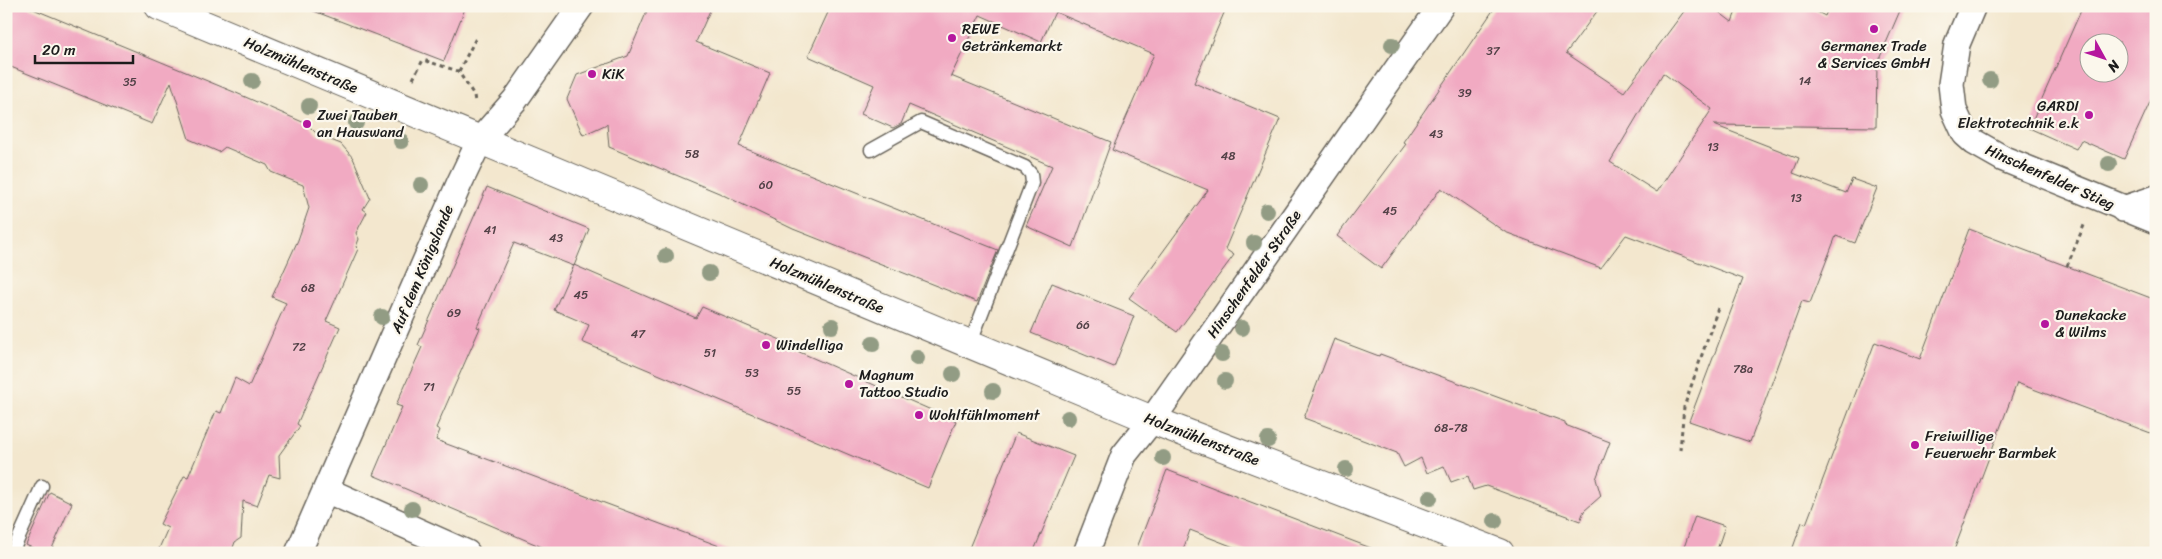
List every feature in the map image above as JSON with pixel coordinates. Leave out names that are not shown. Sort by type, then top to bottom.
[{"type":"street","name":"Holzmühlenstraße","points":[[159,6],[1152,420],[1500,553]]},
{"type":"street","name":"Auf dem Königslande","points":[[298,553],[480,140],[515,100],[582,6]]},
{"type":"street","name":"Hinschenfelder Straße","points":[[1086,553],[1124,455],[1152,420],[1441,6]]},
{"type":"street","name":"Hinschenfelder Stieg","points":[[1972,6],[1957,44],[1951,84],[1954,110],[1965,134],[1993,154],[2156,221]]},
{"type":"street","name":"Hinschenfelder Stieg","points":[[2123,209],[2156,198]]},
{"type":"street","points":[[326,490],[467,553]]},
{"type":"lane","points":[[871,150],[921,122],[1025,167],[1031,174],[1032,183],[970,344]]},
{"type":"lane","points":[[12,553],[42,486]]},
{"type":"path","points":[[458,71],[477,36]]},
{"type":"path","points":[[399,106],[423,60],[458,71],[474,95]]},
{"type":"path","points":[[2067,266],[2075,247]]},
{"type":"path","points":[[1680,450],[1684,407],[1718,308]]},
{"type":"building","points":[[6,6],[26,6],[307,124],[318,135],[341,144],[353,158],[370,198],[363,209],[367,212],[356,233],[359,239],[356,247],[358,249],[326,321],[340,327],[297,424],[300,426],[279,455],[280,478],[269,475],[257,506],[243,501],[241,538],[235,542],[231,553],[157,553],[168,528],[160,524],[184,476],[188,477],[216,411],[221,413],[235,378],[249,386],[286,303],[272,297],[298,240],[309,208],[303,185],[271,172],[267,165],[225,147],[219,152],[189,139],[171,82],[152,124],[6,65]]},
{"type":"building","points":[[307,6],[466,6],[444,61],[306,8]]},
{"type":"building","points":[[649,6],[712,6],[696,42],[770,73],[739,146],[998,250],[977,302],[793,229],[719,193],[609,147],[607,124],[583,135],[567,99],[577,75],[628,56]]},
{"type":"building","points":[[831,6],[1227,6],[1194,83],[1280,119],[1225,249],[1234,255],[1177,332],[1129,298],[1208,190],[1112,150],[1154,54],[1055,12],[1041,42],[980,15],[951,76],[1111,142],[1073,247],[1026,226],[1052,166],[909,105],[901,124],[893,128],[861,114],[874,85],[808,56]]},
{"type":"building","points":[[1496,6],[1601,6],[1566,53],[1624,92],[1688,6],[1711,6],[1732,22],[1738,6],[1806,6],[1825,16],[1829,6],[1902,6],[1877,64],[1876,127],[1714,125],[1799,158],[1793,173],[1846,193],[1852,179],[1877,188],[1855,243],[1836,236],[1810,303],[1802,301],[1750,442],[1689,421],[1743,279],[1626,235],[1601,268],[1505,232],[1441,188],[1381,269],[1337,236],[1406,144],[1403,142]],"holes":[[[1663,73],[1712,109],[1657,192],[1610,162]]]},
{"type":"building","name":"GARDI Elektrotechnik e.k","points":[[2083,6],[2156,6],[2156,89],[2124,159],[2081,140],[2076,149],[2029,128]]},
{"type":"building","points":[[487,187],[589,229],[574,266],[514,243],[477,327],[480,328],[436,428],[440,430],[436,440],[730,550],[729,553],[556,553],[373,475],[402,407],[396,405],[422,347],[418,345]]},
{"type":"building","points":[[1969,229],[2156,300],[2156,435],[2017,383],[1953,553],[1791,553],[1802,522],[1806,524],[1875,342],[1920,359]]},
{"type":"building","points":[[574,265],[696,318],[702,307],[788,343],[786,346],[956,421],[928,488],[582,342],[589,325],[554,310]]},
{"type":"building","points":[[1052,283],[1134,316],[1114,367],[1031,333]]},
{"type":"building","points":[[1334,339],[1565,422],[1565,425],[1610,442],[1596,479],[1601,496],[1584,511],[1580,521],[1486,486],[1473,490],[1468,476],[1451,482],[1444,466],[1427,473],[1421,458],[1404,467],[1397,453],[1304,418]]},
{"type":"building","points":[[1016,433],[1074,456],[1033,553],[967,553]]},
{"type":"building","points":[[1167,470],[1376,550],[1376,553],[1249,553],[1190,530],[1182,553],[1135,553]]},
{"type":"building","points":[[50,492],[72,503],[50,553],[43,553],[26,545]]},
{"type":"building","points":[[1695,516],[1725,526],[1716,553],[1682,553]]},
{"type":"place","name":"Germanex Trade & Services GmbH","points":[[1874,29]]},
{"type":"place","name":"REWE Getränkemarkt","points":[[952,38]]},
{"type":"place","name":"KiK","points":[[592,74]]},
{"type":"place","name":"GARDI Elektrotechnik e.k","points":[[2089,115]]},
{"type":"place","name":"Zwei Tauben an Hauswand","points":[[307,124]]},
{"type":"place","name":"Dunekacke & Wilms","points":[[2045,324]]},
{"type":"place","name":"Windelliga","points":[[766,345]]},
{"type":"place","name":"Magnum Tattoo Studio","points":[[849,384]]},
{"type":"place","name":"Wohlfühlmoment","points":[[919,415]]},
{"type":"place","name":"Freiwillige Feuerwehr Barmbek","points":[[1915,445]]}]
